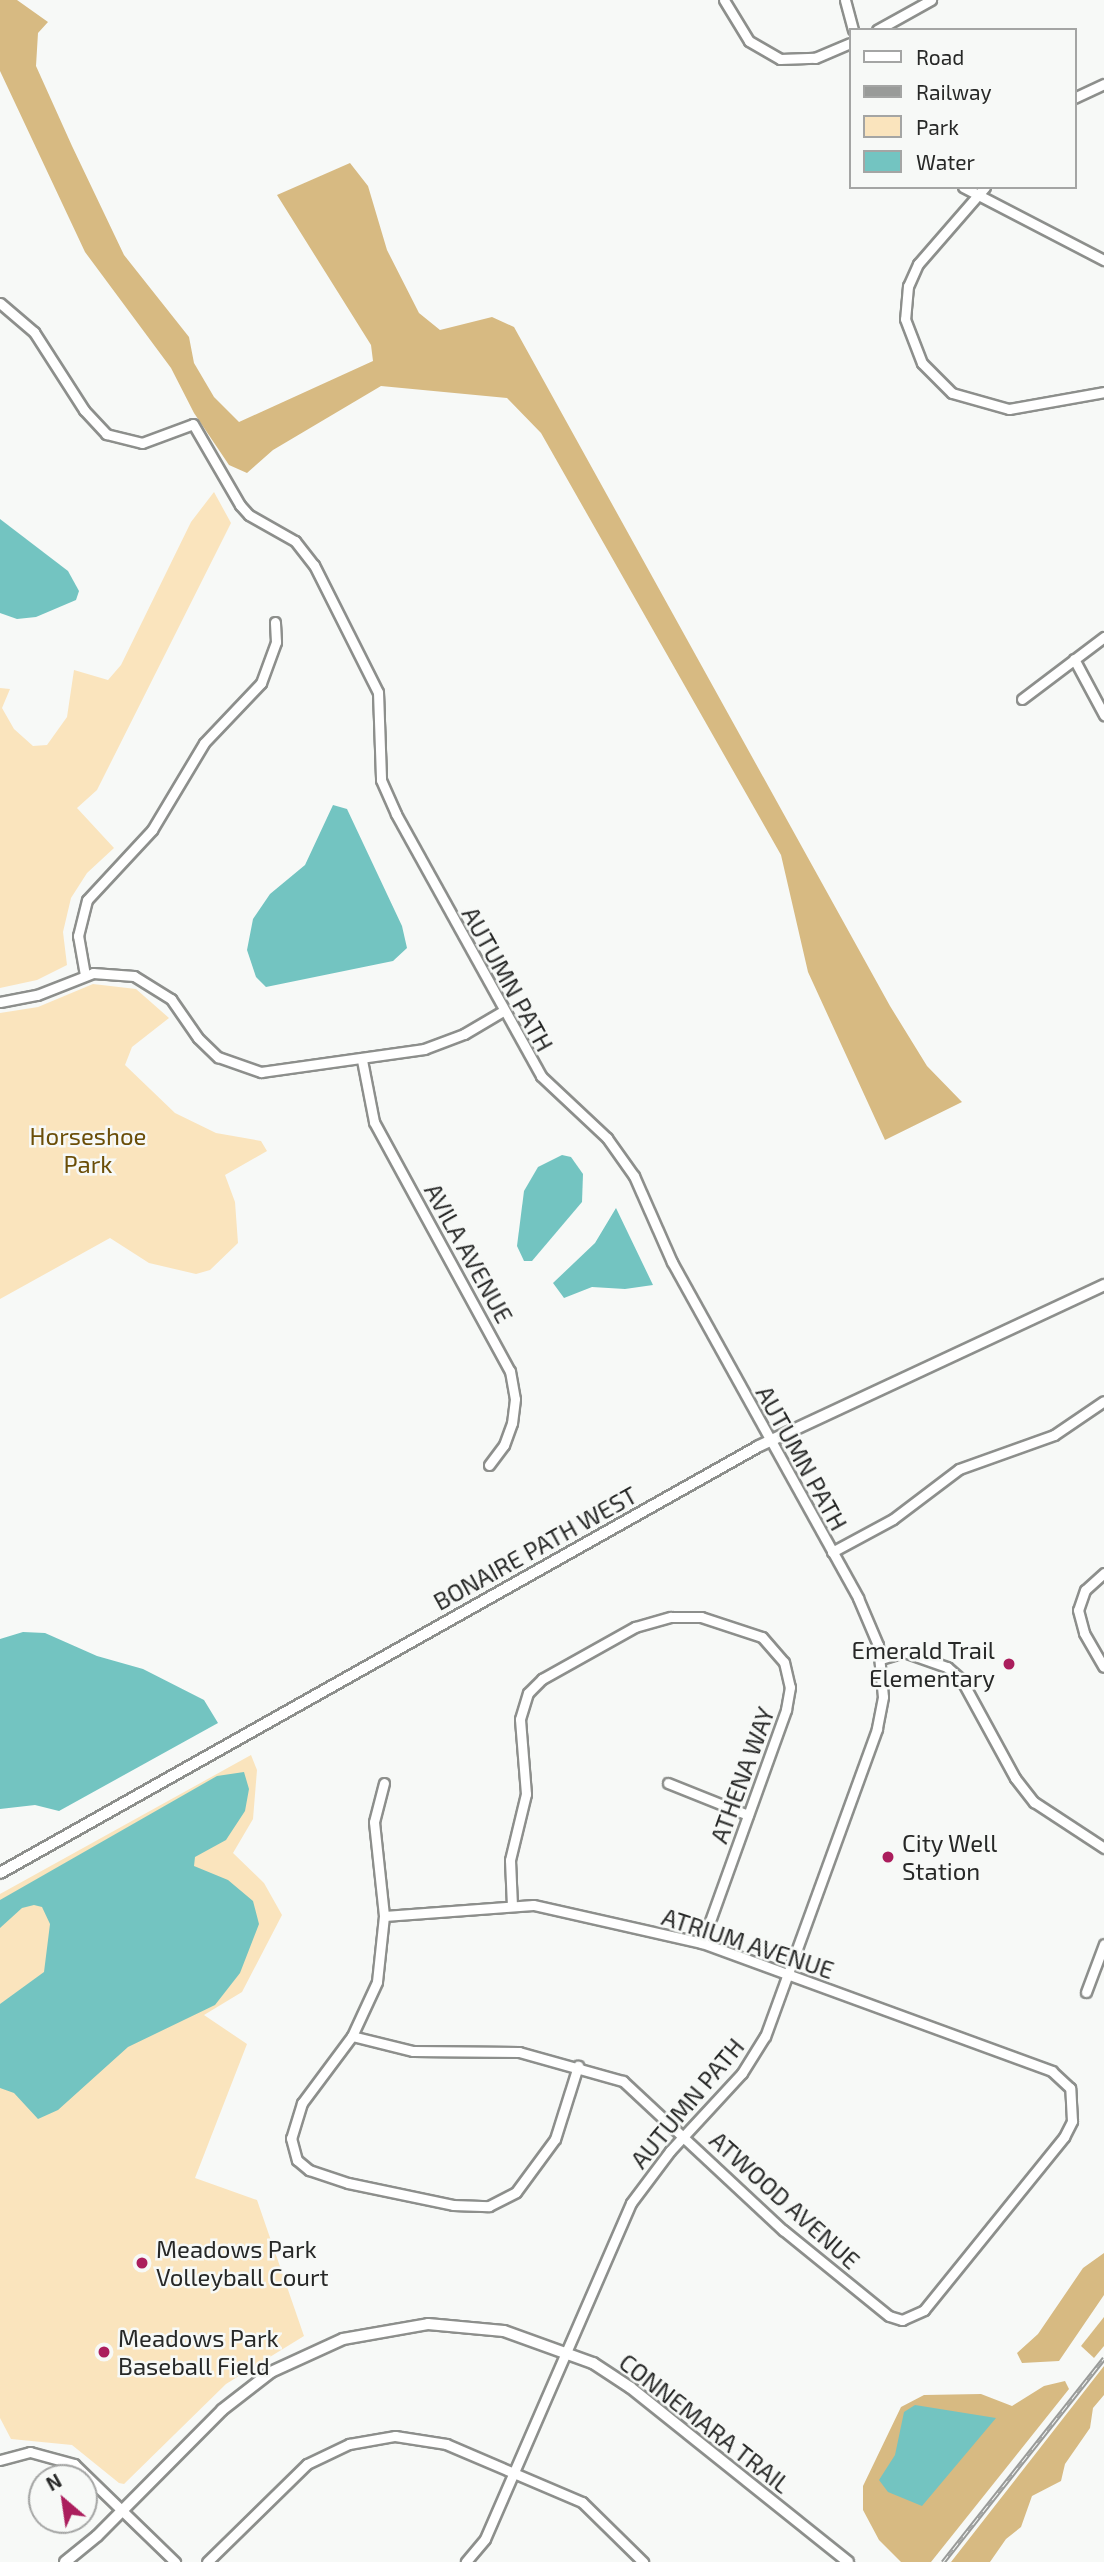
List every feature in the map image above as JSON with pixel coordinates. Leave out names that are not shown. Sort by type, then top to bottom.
[{"type":"street","points":[[724,0],[749,41],[780,59],[815,58],[848,44]]},
{"type":"street","points":[[845,0],[852,28]]},
{"type":"street","points":[[881,28],[931,0]]},
{"type":"street","points":[[1076,97],[1104,84]]},
{"type":"street","points":[[967,189],[1104,260]]},
{"type":"street","points":[[983,189],[918,264],[908,286],[905,319],[922,363],[952,393],[1009,410],[1104,392]]},
{"type":"street","name":"AUTUMN PATH","points":[[0,303],[34,332],[84,410],[106,434],[142,443],[193,424],[240,505],[301,547],[339,610],[378,692],[379,767],[386,794],[541,1076],[607,1138],[626,1164],[672,1262],[873,1628],[881,1659],[877,1729],[789,1975],[755,2055],[684,2135],[631,2203],[485,2539],[466,2562]]},
{"type":"street","points":[[85,975],[78,936],[87,900],[156,825],[204,743],[261,683],[276,642],[275,622]]},
{"type":"street","points":[[1022,699],[1104,637]]},
{"type":"street","points":[[1074,659],[1104,715]]},
{"type":"street","points":[[0,1002],[37,995],[85,975],[118,972],[150,982],[172,999],[211,1051],[243,1069],[270,1072],[362,1060],[437,1045],[503,1011]]},
{"type":"street","name":"AVILA AVENUE","points":[[362,1060],[374,1122],[510,1371],[515,1399],[512,1423],[504,1444],[489,1465]]},
{"type":"street","name":"BONAIRE PATH WEST","points":[[0,1873],[771,1440],[1104,1285]]},
{"type":"street","points":[[832,1552],[893,1519],[960,1469],[1054,1435],[1104,1401]]},
{"type":"street","points":[[1104,1573],[1085,1590],[1079,1610],[1084,1633],[1104,1667]]},
{"type":"street","name":"ATHENA WAY","points":[[512,1906],[510,1860],[526,1794],[523,1703],[542,1679],[646,1623],[701,1617],[749,1630],[771,1644],[784,1662],[789,1699],[702,1943]]},
{"type":"street","points":[[881,1659],[904,1652],[947,1667],[961,1679],[1015,1778],[1034,1802],[1104,1848]]},
{"type":"street","points":[[384,1783],[374,1822],[384,1916],[377,1982],[352,2036],[307,2092],[292,2131],[293,2152],[309,2170],[348,2183],[453,2205],[489,2206],[516,2192],[555,2139],[578,2066]]},
{"type":"street","points":[[667,1783],[748,1815]]},
{"type":"street","name":"ATRIUM AVENUE","points":[[384,1916],[512,1906],[563,1909],[702,1943],[1052,2071],[1070,2088],[1073,2099],[1072,2121],[1064,2137],[916,2317]]},
{"type":"street","points":[[1086,1992],[1104,1944]]},
{"type":"street","name":"ATWOOD AVENUE","points":[[352,2036],[413,2051],[507,2050],[578,2066],[631,2086],[772,2220],[889,2316],[902,2320],[916,2317]]},
{"type":"street","name":"CONNEMARA TRAIL","points":[[65,2562],[123,2511],[244,2390],[326,2345],[388,2329],[459,2325],[505,2331],[565,2350],[631,2388],[848,2562]]},
{"type":"street","points":[[208,2562],[307,2464],[349,2444],[380,2437],[420,2437],[514,2472],[582,2502],[643,2562]]},
{"type":"street","points":[[0,2460],[21,2452],[61,2457],[79,2468],[175,2562]]},
{"type":"green space","points":[[214,492],[231,523],[97,790],[77,808],[114,848],[87,873],[71,898],[63,932],[67,965],[37,980],[0,988],[0,688],[10,689],[2,708],[14,729],[33,746],[47,745],[67,717],[74,670],[108,680],[121,665],[191,522]]},
{"type":"green space","name":"Horseshoe Park","points":[[93,984],[136,989],[169,1018],[132,1047],[125,1065],[175,1113],[216,1133],[261,1141],[267,1151],[225,1175],[235,1202],[238,1243],[210,1270],[196,1274],[149,1263],[110,1238],[0,1299],[0,1013],[38,1007]]},
{"type":"green space","points":[[251,1755],[257,1770],[253,1819],[233,1853],[264,1883],[282,1915],[242,1992],[204,2015],[247,2044],[195,2178],[257,2200],[304,2336],[226,2384],[124,2484],[119,2483],[72,2445],[11,2439],[0,2418],[0,1894]]},
{"type":"shaded area","points":[[0,0],[17,0],[48,22],[38,33],[36,66],[124,255],[189,337],[194,363],[214,397],[239,422],[373,361],[371,345],[277,195],[350,163],[368,186],[387,250],[419,313],[440,330],[492,317],[514,327],[890,1006],[927,1066],[962,1102],[885,1140],[808,972],[781,855],[541,433],[507,398],[381,386],[273,450],[247,473],[229,465],[194,413],[171,368],[85,252],[0,71]]},
{"type":"shaded area","points":[[1104,2253],[1104,2295],[1059,2361],[1022,2363],[1017,2353],[1038,2334],[1083,2268]]},
{"type":"shaded area","points":[[1104,2317],[1104,2346],[1094,2358],[1081,2346]]},
{"type":"shaded area","points":[[1104,2366],[1104,2395],[1093,2408],[1090,2428],[1065,2464],[1061,2481],[1032,2496],[1021,2527],[1006,2539],[990,2562],[951,2562]]},
{"type":"shaded area","points":[[1065,2381],[1069,2389],[931,2562],[901,2562],[879,2540],[863,2510],[863,2486],[901,2407],[924,2395],[981,2394],[1012,2406],[1044,2386]]},
{"type":"water","points":[[0,519],[68,571],[79,591],[76,600],[36,617],[17,619],[0,613]]},
{"type":"water","points":[[333,805],[347,809],[402,926],[407,948],[393,961],[266,987],[256,977],[247,950],[253,919],[270,894],[305,865]]},
{"type":"water","points":[[562,1155],[571,1157],[583,1174],[582,1202],[532,1261],[524,1261],[517,1246],[524,1191],[538,1167]]},
{"type":"water","points":[[616,1208],[653,1285],[625,1289],[592,1287],[564,1298],[553,1283],[595,1243]]},
{"type":"water","points":[[23,1632],[45,1633],[97,1656],[143,1669],[204,1700],[218,1723],[59,1811],[35,1805],[0,1809],[0,1639]]},
{"type":"water","points":[[244,1772],[249,1789],[245,1811],[226,1840],[195,1857],[194,1866],[228,1880],[253,1901],[259,1924],[240,1973],[215,2005],[128,2047],[58,2110],[38,2119],[14,2093],[0,2088],[0,2004],[44,1972],[50,1924],[42,1907],[34,1905],[22,1908],[0,1928],[0,1900],[217,1776]]},
{"type":"water","points":[[915,2405],[996,2418],[922,2506],[888,2492],[879,2480],[895,2455],[904,2412]]},
{"type":"railway","points":[[943,2562],[1104,2358]]},
{"type":"place","name":"Emerald Trail Elementary","points":[[1009,1664]]},
{"type":"place","name":"City Well Station","points":[[888,1857]]},
{"type":"place","name":"Meadows Park Volleyball Court","points":[[142,2263]]},
{"type":"place","name":"Meadows Park Baseball Field","points":[[104,2352]]}]
